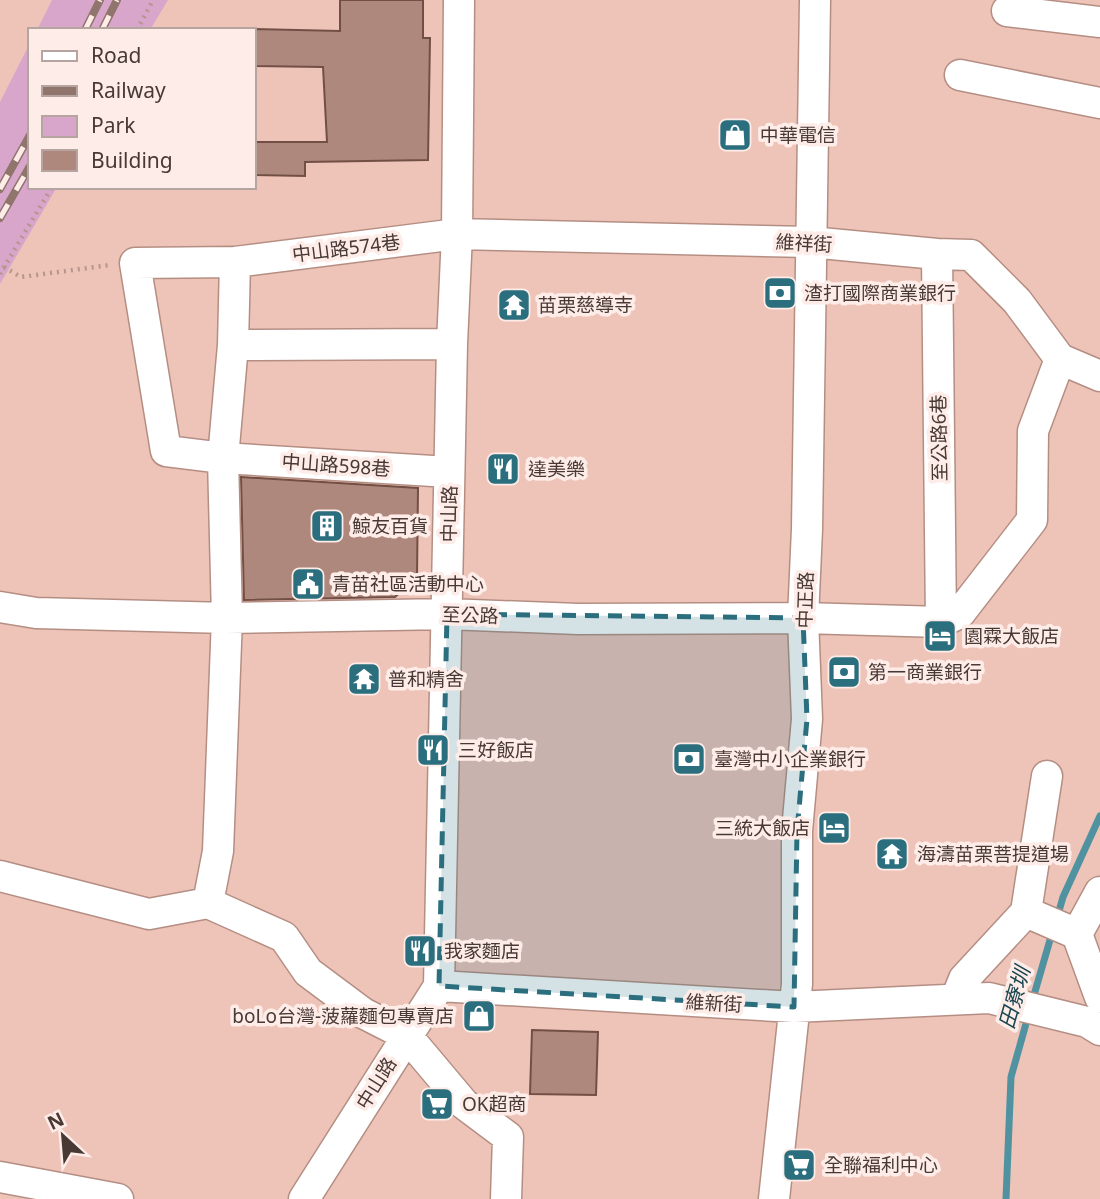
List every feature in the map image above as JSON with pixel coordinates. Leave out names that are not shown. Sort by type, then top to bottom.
[{"type":"street","name":"中山路","points":[[304,1199],[439,986],[452,344],[457,234],[459,0]]},
{"type":"street","name":"中正路","points":[[774,1199],[797,984],[797,831],[807,719],[803,618],[807,529],[815,0]]},
{"type":"street","points":[[1007,11],[1100,22]]},
{"type":"street","points":[[960,75],[1100,103]]},
{"type":"street","name":"維祥街","points":[[457,234],[810,242],[971,255],[1017,301],[1060,359]]},
{"type":"street","name":"中山路574巷","points":[[135,263],[235,262],[457,234]]},
{"type":"street","name":"至公路6巷","points":[[937,254],[941,622]]},
{"type":"street","points":[[208,903],[218,851],[227,618],[223,458],[233,345],[235,262]]},
{"type":"street","name":"中山路598巷","points":[[135,263],[166,451],[223,458],[449,472]]},
{"type":"street","points":[[233,345],[452,344]]},
{"type":"street","points":[[941,622],[960,613],[1032,520],[1033,431],[1060,359],[1100,376]]},
{"type":"street","name":"至公路","points":[[0,607],[36,613],[227,618],[447,614],[578,619],[803,618],[941,622]]},
{"type":"street","points":[[956,999],[964,979],[1026,912],[1047,776]]},
{"type":"street","points":[[0,876],[149,914],[208,903],[284,937],[308,972],[363,1013],[406,1035],[464,1104],[508,1137],[506,1199]]},
{"type":"street","points":[[1096,1017],[1077,934],[1100,892]]},
{"type":"street","points":[[1026,912],[1077,934]]},
{"type":"street","name":"維新街","points":[[439,986],[794,1007],[989,998],[1096,1017]]},
{"type":"street","points":[[0,1177],[118,1199]]},
{"type":"path","points":[[138,28],[153,0]]},
{"type":"path","points":[[0,274],[51,189]]},
{"type":"path","points":[[4,267],[21,277],[135,263]]},
{"type":"highlighted area","points":[[447,614],[803,618],[807,719],[797,831],[794,1007],[439,986]]},
{"type":"green space","points":[[52,0],[168,0],[151,28],[38,28]]},
{"type":"green space","points":[[28,47],[28,189],[56,189],[0,284],[0,102]]},
{"type":"building","points":[[340,0],[423,0],[423,38],[430,38],[428,160],[305,162],[305,176],[256,175],[256,142],[327,142],[323,67],[256,66],[256,29],[340,31]]},
{"type":"building","name":"鯨友百貨","points":[[241,477],[418,488],[417,577],[395,597],[244,600]]},
{"type":"building","points":[[532,1030],[598,1032],[596,1095],[530,1094]]},
{"type":"waterway","name":"田寮圳","points":[[1057,918],[1063,897],[1100,816]]},
{"type":"waterway","name":"田寮圳","points":[[1032,1002],[1052,933]]},
{"type":"waterway","name":"田寮圳","points":[[1006,1199],[1011,1077],[1029,1013]]},
{"type":"railway","points":[[86,28],[100,0]]},
{"type":"railway","points":[[103,28],[117,0]]},
{"type":"railway","points":[[0,189],[28,139]]},
{"type":"railway","points":[[0,218],[28,169]]},
{"type":"place","name":"中華電信","points":[[735,135]]},
{"type":"place","name":"渣打國際商業銀行","points":[[780,293]]},
{"type":"place","name":"苗栗慈導寺","points":[[514,305]]},
{"type":"place","name":"達美樂","points":[[503,469]]},
{"type":"place","name":"鯨友百貨","points":[[327,526]]},
{"type":"place","name":"青苗社區活動中心","points":[[308,584]]},
{"type":"place","name":"園霖大飯店","points":[[940,636]]},
{"type":"place","name":"第一商業銀行","points":[[844,672]]},
{"type":"place","name":"普和精舍","points":[[364,679]]},
{"type":"place","name":"三好飯店","points":[[433,750]]},
{"type":"place","name":"臺灣中小企業銀行","points":[[689,759]]},
{"type":"place","name":"三統大飯店","points":[[834,828]]},
{"type":"place","name":"海濤苗栗菩提道場","points":[[892,854]]},
{"type":"place","name":"我家麵店","points":[[420,951]]},
{"type":"place","name":"boLo台灣-菠蘿麵包專賣店","points":[[479,1016]]},
{"type":"place","name":"OK超商","points":[[437,1104]]},
{"type":"place","name":"全聯福利中心","points":[[799,1165]]}]
